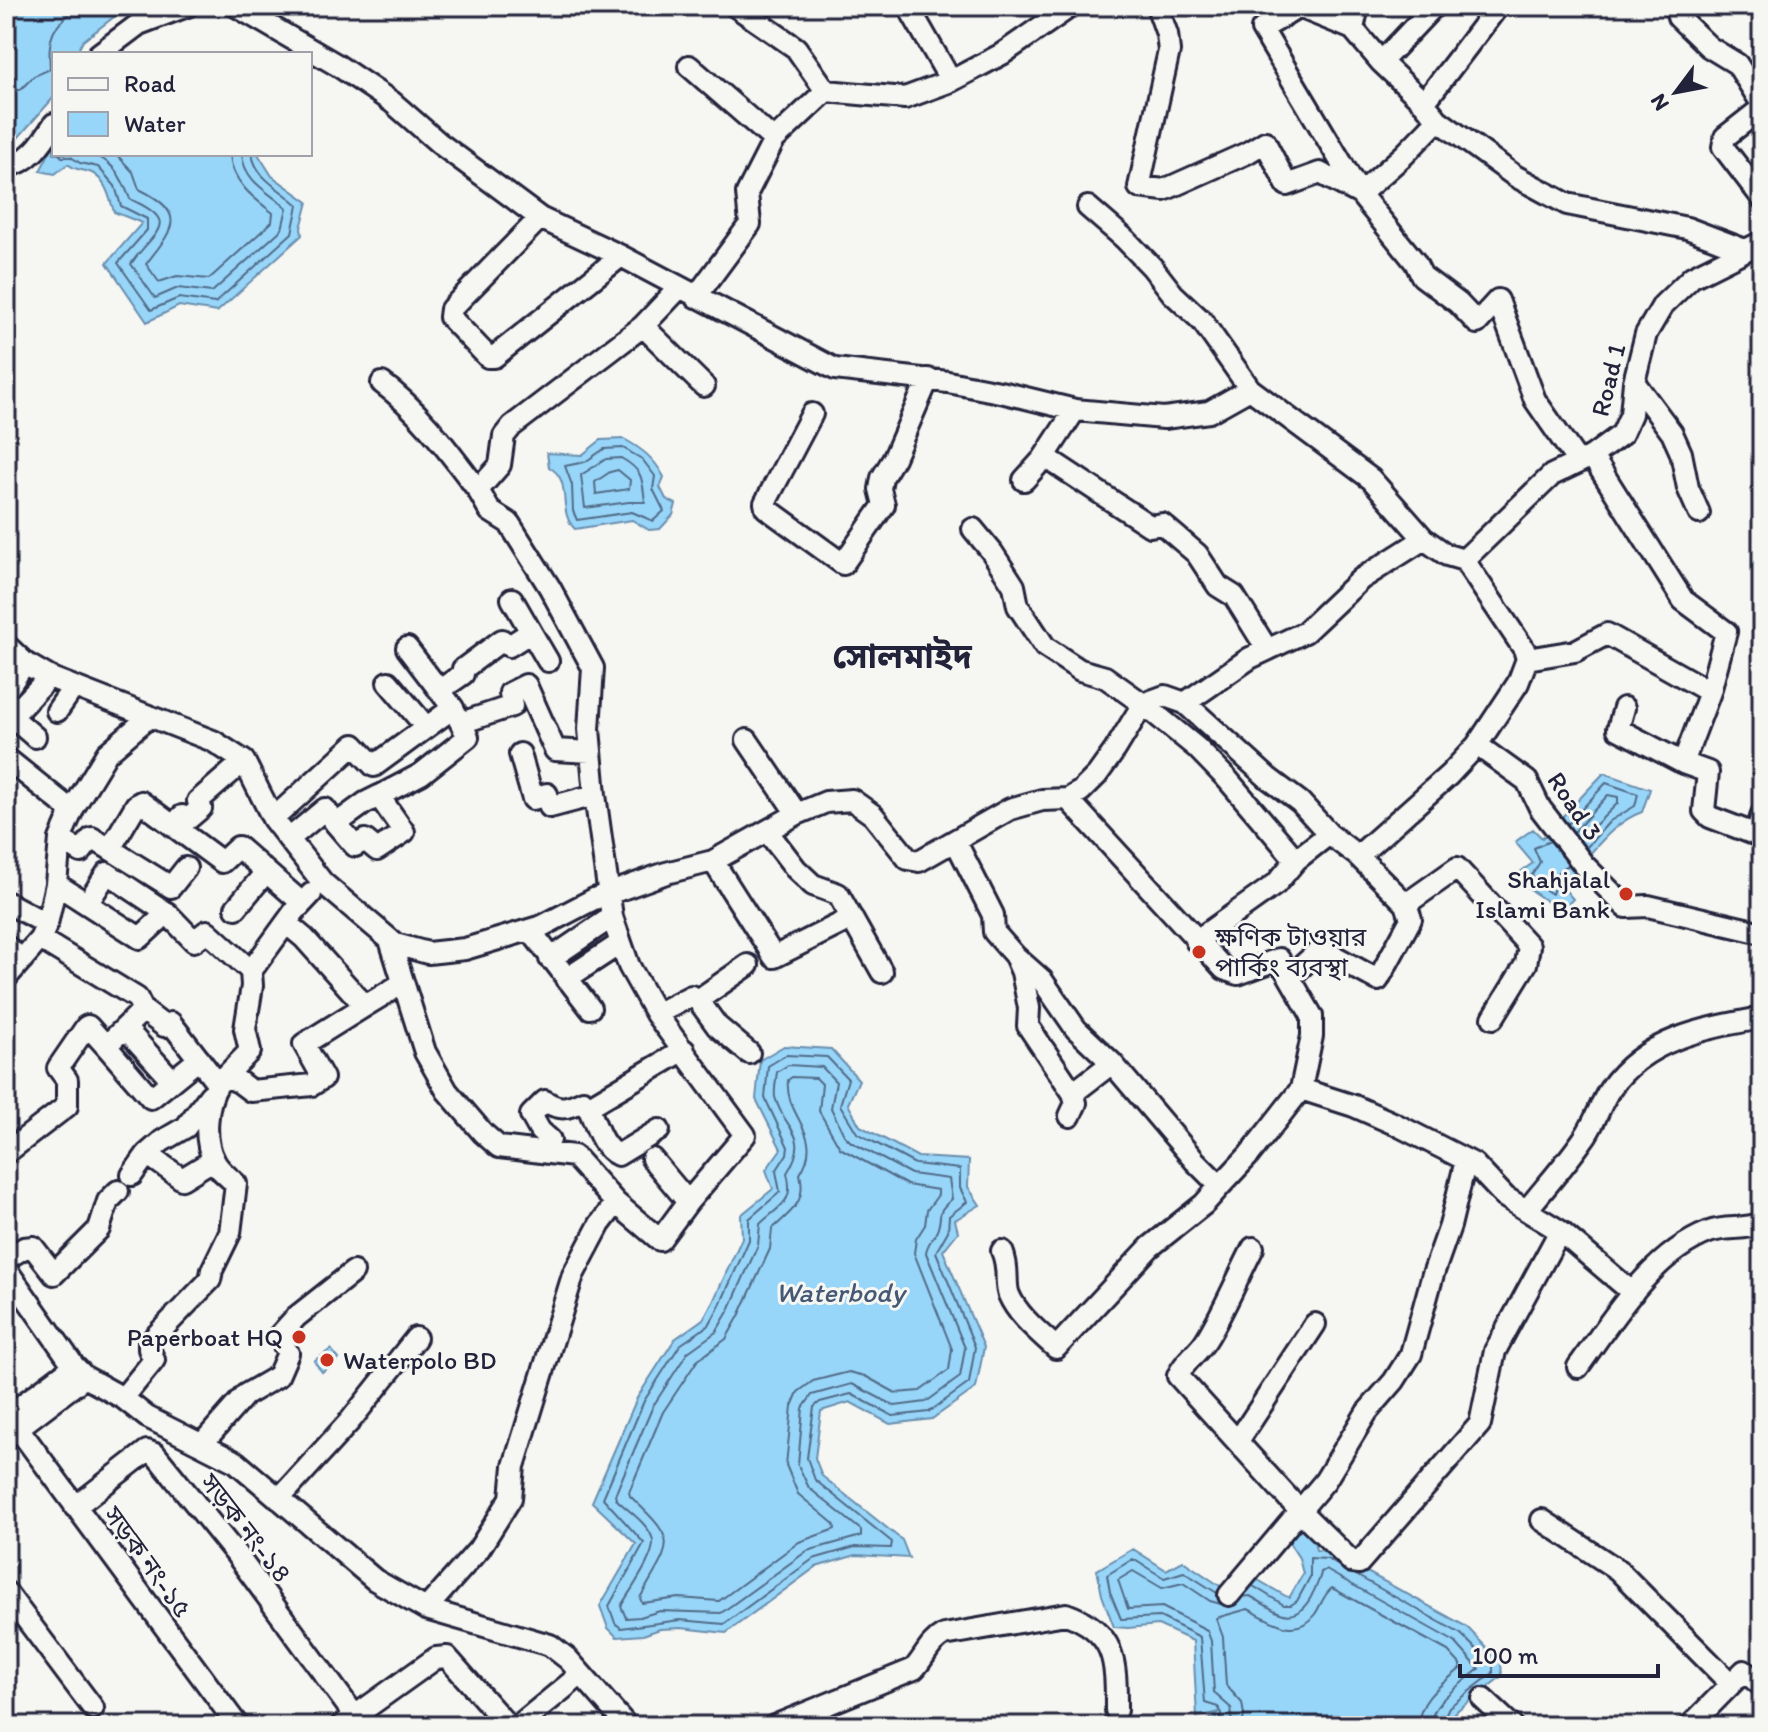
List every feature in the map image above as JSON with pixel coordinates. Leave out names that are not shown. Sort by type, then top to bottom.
[{"type":"street","points":[[102,52],[139,24],[187,6]]},
{"type":"street","points":[[236,6],[337,65],[392,102],[439,143],[540,218],[621,256],[835,369],[928,379],[1075,410],[1164,418],[1209,412],[1250,389]]},
{"type":"street","points":[[735,6],[796,48],[826,91]]},
{"type":"street","points":[[908,6],[951,81]]},
{"type":"street","points":[[478,490],[500,465],[504,436],[512,426],[688,292],[750,224],[747,193],[774,140],[826,91],[905,98],[951,81],[1002,54],[1071,6]]},
{"type":"street","points":[[1157,6],[1167,34],[1169,51],[1139,187],[1164,190],[1265,142],[1287,185],[1320,173],[1360,194]]},
{"type":"street","points":[[1353,29],[1358,6]]},
{"type":"street","points":[[1381,62],[1434,6]]},
{"type":"street","points":[[1424,103],[1498,6]]},
{"type":"street","points":[[1676,6],[1678,17],[1709,47],[1737,64],[1762,106],[1723,142],[1723,147],[1762,198]]},
{"type":"street","points":[[1683,763],[1710,692],[1726,632],[1683,600],[1585,459],[1535,400],[1498,300],[1477,323],[1458,303],[1422,276],[1415,262],[1360,194],[1262,29],[1299,7],[1353,29],[1438,120],[1515,176],[1567,204],[1687,228],[1754,246]]},
{"type":"street","points":[[689,66],[774,140]]},
{"type":"street","points":[[1360,194],[1438,120]]},
{"type":"street","points":[[6,167],[28,159],[52,127]]},
{"type":"street","points":[[1088,207],[1134,248],[1173,294],[1202,321],[1250,389],[1371,479],[1424,539],[1447,555],[1464,560],[1524,649],[1527,659],[1518,683],[1477,745],[1449,775],[1358,856]]},
{"type":"street","points":[[540,218],[451,309],[450,317],[488,357],[494,357],[621,256]]},
{"type":"street","name":"Road 1","points":[[1464,560],[1552,475],[1585,459],[1622,434],[1631,414],[1634,382],[1646,334],[1663,305],[1692,277],[1754,246]]},
{"type":"street","points":[[643,326],[704,386]]},
{"type":"street","points":[[812,414],[765,503],[766,508],[843,564],[849,560],[884,505],[880,489],[882,478],[894,458],[928,379]]},
{"type":"street","points":[[1634,382],[1672,433],[1681,453],[1688,488],[1699,513]]},
{"type":"street","points":[[382,383],[398,395],[436,435],[490,511],[509,523],[550,588],[593,668],[589,729],[612,917],[629,966],[656,1014],[745,1135],[660,1240],[616,1203],[574,1156],[499,1147],[447,1091],[425,1052],[390,940]]},
{"type":"street","points":[[1024,480],[1043,459],[1075,410]]},
{"type":"street","points":[[1043,459],[1053,462],[1150,526],[1162,524],[1197,554],[1218,586],[1234,596],[1267,649]]},
{"type":"street","points":[[973,529],[1014,586],[1018,606],[1045,647],[1080,670],[1105,677],[1197,748],[1296,860]]},
{"type":"street","points":[[1185,703],[1267,649],[1305,632],[1361,579],[1424,539]]},
{"type":"street","points":[[512,599],[548,661]]},
{"type":"street","points":[[440,690],[502,640],[509,646],[531,632]]},
{"type":"street","points":[[1527,659],[1575,651],[1607,634],[1710,692]]},
{"type":"street","points":[[6,645],[25,663],[49,677],[213,741],[244,761],[273,819],[323,883],[395,944],[428,953],[465,949],[530,930],[609,893],[713,861],[797,814],[826,802],[852,800],[873,815],[908,859],[919,861],[1010,809],[1042,800],[1068,799],[1081,791],[1097,775],[1143,704],[1165,696],[1185,703],[1268,778],[1300,802],[1329,834],[1358,856],[1406,904],[1411,919],[1378,980],[1321,949],[1290,977]]},
{"type":"street","points":[[336,824],[365,803],[421,774],[468,737],[440,690],[407,648]]},
{"type":"street","points":[[6,691],[25,663]]},
{"type":"street","points":[[6,701],[19,709],[49,677]]},
{"type":"street","points":[[388,682],[426,727]]},
{"type":"street","points":[[273,819],[354,745],[374,766],[426,727],[457,715],[512,706],[510,693],[526,685],[555,750],[591,752]]},
{"type":"street","points":[[57,711],[73,688]]},
{"type":"street","points":[[1624,708],[1618,729],[1683,763],[1708,772],[1704,811],[1710,817],[1759,836],[1762,814]]},
{"type":"street","points":[[6,712],[35,737]]},
{"type":"street","points":[[6,978],[14,953],[43,931],[56,884],[60,839],[72,811],[107,753],[149,717]]},
{"type":"street","points":[[747,740],[797,814]]},
{"type":"street","name":"Road 3","points":[[1477,745],[1527,781],[1540,808],[1584,865],[1626,907],[1648,906],[1762,933]]},
{"type":"street","points":[[520,754],[533,799],[547,794],[550,807],[595,795]]},
{"type":"street","points":[[6,758],[72,811]]},
{"type":"street","points":[[173,826],[181,816],[188,819],[201,808],[197,802],[244,761]]},
{"type":"street","points":[[289,839],[325,809],[355,846],[365,840],[377,850],[404,832],[379,796]]},
{"type":"street","points":[[1002,1251],[1008,1265],[1008,1293],[1025,1318],[1056,1348],[1150,1247],[1204,1204],[1249,1155],[1301,1089],[1312,1036],[1312,1016],[1279,959],[1238,974],[1224,969],[1068,799]]},
{"type":"street","points":[[110,849],[138,801],[222,862],[238,847],[302,903]]},
{"type":"street","points":[[767,831],[796,869],[813,885],[838,894],[882,972]]},
{"type":"street","points":[[1196,941],[1276,884],[1296,860],[1329,834]]},
{"type":"street","points":[[60,839],[81,852],[92,838],[171,887],[186,868]]},
{"type":"street","points":[[956,842],[993,915],[994,932],[1042,980],[1076,1029],[1112,1063],[1220,1186]]},
{"type":"street","points":[[713,861],[774,957],[852,918]]},
{"type":"street","points":[[1406,904],[1457,868],[1529,946],[1526,964],[1493,1018]]},
{"type":"street","points":[[236,908],[266,872]]},
{"type":"street","points":[[87,904],[105,874],[109,873],[167,913],[194,941],[207,931],[251,971]]},
{"type":"street","points":[[132,1175],[147,1154],[186,1127],[219,1084],[250,1051],[245,1029],[252,986],[251,971],[302,903],[323,883]]},
{"type":"street","points":[[56,884],[140,938],[167,913]]},
{"type":"street","points":[[6,902],[137,998],[143,1010],[164,1026],[171,1023],[219,1084]]},
{"type":"street","points":[[550,959],[612,917]]},
{"type":"street","points":[[286,923],[304,938],[365,1006]]},
{"type":"street","points":[[530,930],[590,1008]]},
{"type":"street","points":[[566,979],[621,943]]},
{"type":"street","points":[[1015,956],[1022,972],[1029,1008],[1028,1026],[1073,1093],[1076,1103],[1070,1116]]},
{"type":"street","points":[[698,1000],[748,965]]},
{"type":"street","points":[[219,1084],[242,1083],[251,1091],[312,1085],[323,1078],[299,1037],[365,1006],[403,983]]},
{"type":"street","points":[[656,1014],[691,996],[698,1000],[717,1026],[749,1053]]},
{"type":"street","points":[[106,1046],[143,1010]]},
{"type":"street","points":[[1527,1210],[1586,1135],[1609,1090],[1627,1068],[1665,1042],[1712,1026],[1762,1018]]},
{"type":"street","points":[[6,1153],[67,1106],[67,1080],[58,1067],[87,1025],[151,1098],[199,1059]]},
{"type":"street","points":[[126,1029],[172,1080]]},
{"type":"street","points":[[588,1107],[684,1050]]},
{"type":"street","points":[[1073,1093],[1112,1063]]},
{"type":"street","points":[[123,1398],[154,1360],[149,1343],[210,1280],[230,1233],[236,1184],[213,1160],[207,1122],[219,1084]]},
{"type":"street","points":[[1301,1089],[1381,1118],[1466,1160],[1489,1177],[1505,1197],[1560,1231],[1633,1293]]},
{"type":"street","points":[[542,1150],[550,1140],[540,1131],[531,1115],[545,1101],[553,1107],[566,1109],[583,1101],[607,1149],[618,1155],[659,1130]]},
{"type":"street","points":[[147,1154],[182,1179],[213,1160]]},
{"type":"street","points":[[652,1159],[688,1202]]},
{"type":"street","points":[[1229,1595],[1325,1481],[1367,1412],[1394,1381],[1411,1354],[1450,1226],[1466,1160]]},
{"type":"street","points":[[6,1259],[24,1248],[33,1247],[54,1274],[99,1229],[108,1201],[118,1191]]},
{"type":"street","points":[[426,1609],[479,1549],[511,1498],[514,1466],[573,1275],[600,1224],[616,1203]]},
{"type":"street","points":[[1578,1367],[1633,1293],[1657,1266],[1684,1244],[1723,1228],[1743,1229],[1762,1223]]},
{"type":"street","points":[[1253,1248],[1221,1314],[1203,1344],[1181,1367],[1178,1376],[1300,1511],[1352,1562],[1364,1561],[1480,1424],[1495,1351],[1560,1231]]},
{"type":"street","points":[[6,1269],[80,1372],[147,1417],[236,1462],[375,1580],[426,1609],[550,1645],[568,1659],[627,1726]]},
{"type":"street","points":[[202,1444],[245,1395],[278,1376],[288,1353],[279,1336],[296,1317],[353,1272]]},
{"type":"street","points":[[1238,1441],[1315,1324]]},
{"type":"street","points":[[279,1499],[350,1421],[416,1338]]},
{"type":"street","points":[[10,1428],[80,1372]]},
{"type":"street","name":"সড়ক নং-১৫","points":[[10,1428],[75,1507],[238,1726]]},
{"type":"street","name":"সড়ক নং-১৪","points":[[75,1507],[147,1451],[155,1454],[236,1554],[358,1720]]},
{"type":"street","points":[[1542,1520],[1618,1570],[1737,1678],[1762,1686]]},
{"type":"street","points":[[6,1592],[93,1708]]},
{"type":"street","points":[[774,1726],[914,1669],[930,1643],[944,1635],[1066,1614],[1085,1621],[1106,1643],[1116,1663],[1116,1710]]},
{"type":"street","points":[[358,1720],[436,1658],[447,1657],[508,1726]]},
{"type":"street","points":[[518,1726],[580,1675]]},
{"type":"street","points":[[1690,1726],[1737,1678]]},
{"type":"street","points":[[1483,1699],[1512,1726]]},
{"type":"water","points":[[6,6],[128,6],[83,41],[77,52],[52,52],[52,99],[18,138],[6,112]]},
{"type":"water","points":[[52,148],[52,156],[259,156],[272,176],[308,202],[302,235],[217,312],[179,306],[147,322],[107,263],[142,223],[114,212],[104,185],[92,173],[68,164],[55,174],[40,171]]},
{"type":"water","points":[[624,439],[647,455],[660,470],[664,477],[660,487],[666,499],[676,504],[673,515],[660,529],[649,530],[632,520],[575,529],[566,514],[561,480],[549,467],[547,453],[582,455],[601,440]]},
{"type":"water","points":[[1604,773],[1650,789],[1642,812],[1613,830],[1572,874],[1565,876],[1560,884],[1573,899],[1561,911],[1529,889],[1520,872],[1533,863],[1515,842],[1533,829],[1542,838]]},
{"type":"water","name":"Waterbody","points":[[784,1046],[831,1049],[859,1080],[848,1104],[860,1126],[918,1157],[969,1160],[968,1187],[980,1205],[955,1220],[958,1232],[943,1251],[984,1347],[976,1388],[932,1419],[890,1424],[850,1402],[821,1411],[815,1458],[822,1476],[902,1540],[909,1558],[856,1555],[816,1567],[726,1633],[681,1628],[617,1637],[608,1628],[600,1606],[636,1544],[592,1502],[637,1398],[675,1339],[703,1319],[713,1302],[742,1238],[741,1215],[773,1189],[766,1170],[781,1149],[756,1099],[760,1060]]},
{"type":"water","name":"Waterpolo BD","points":[[331,1349],[339,1359],[322,1372],[314,1361]]},
{"type":"water","points":[[1299,1528],[1313,1536],[1316,1550],[1329,1551],[1467,1627],[1501,1663],[1502,1676],[1454,1713],[1447,1726],[1206,1726],[1205,1723],[1220,1712],[1197,1717],[1193,1641],[1158,1625],[1114,1627],[1097,1570],[1133,1549],[1166,1570],[1183,1561],[1220,1586],[1251,1576],[1289,1598],[1303,1574],[1299,1558],[1288,1541]]},
{"type":"place","name":"Shahjalal Islami Bank","points":[[1626,894]]},
{"type":"place","name":"ক্ষণিক টাওয়ার পার্কিং ব্যবস্থা","points":[[1199,952]]},
{"type":"place","name":"Paperboat HQ","points":[[299,1337]]},
{"type":"place","name":"Waterpolo BD","points":[[327,1360]]},
{"type":"district","name":"সোলমাইদ","points":[[902,656]]}]
